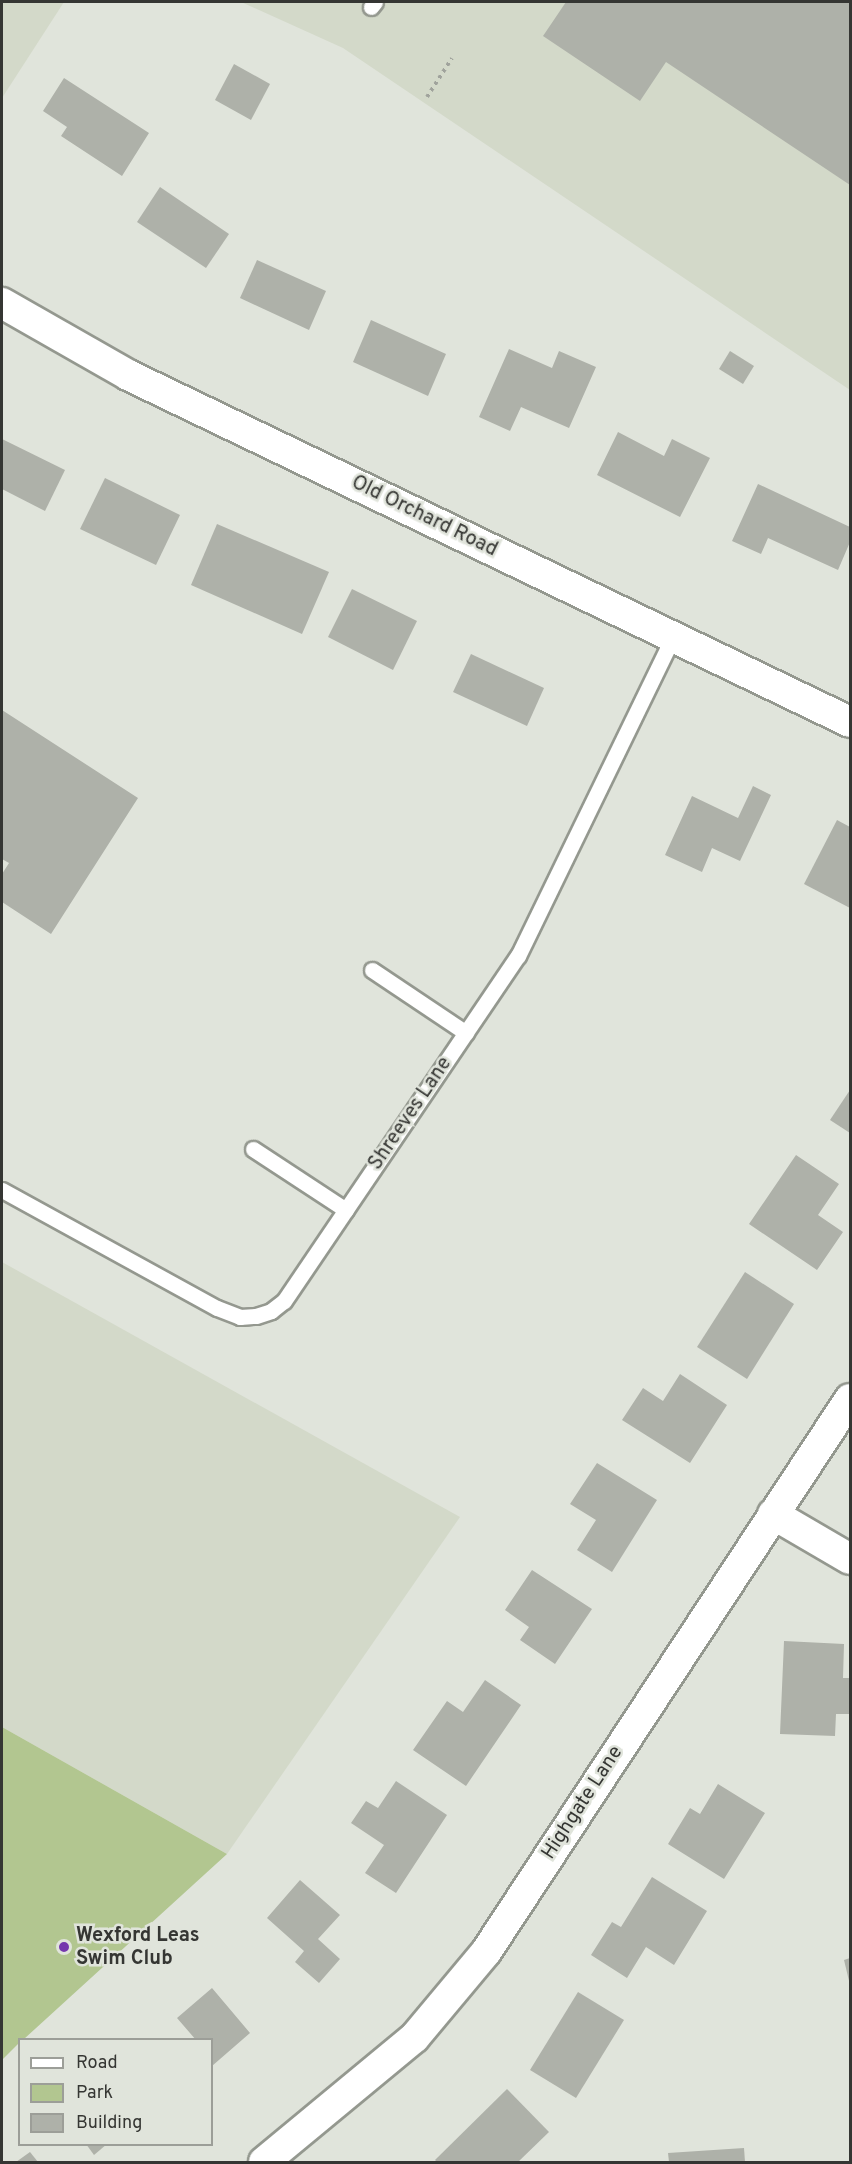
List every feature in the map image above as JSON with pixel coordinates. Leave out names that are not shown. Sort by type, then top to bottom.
[{"type":"street","name":"Old Orchard Road","points":[[2,303],[128,375],[850,722]]},
{"type":"street","name":"Highgate Lane","points":[[264,2163],[414,2038],[486,1952],[850,1399]]},
{"type":"street","points":[[773,1514],[850,1559]]},
{"type":"lane","name":"Shreeves Lane","points":[[2,1190],[217,1308],[240,1317],[256,1316],[271,1311],[284,1301],[518,956],[674,637]]},
{"type":"lane","points":[[372,970],[466,1033]]},
{"type":"lane","points":[[253,1149],[346,1210]]},
{"type":"path","points":[[427,97],[452,58]]},
{"type":"shaded area","points":[[2,2],[64,2],[2,98]]},
{"type":"shaded area","points":[[241,2],[850,2],[850,390],[343,48]]},
{"type":"shaded area","points":[[2,1262],[460,1517],[227,1854],[2,1727]]},
{"type":"green space","name":"Wexford Leas Swim Club","points":[[2,1727],[227,1854],[25,2038],[18,2038],[18,2044],[2,2060]]},
{"type":"building","points":[[566,2],[850,2],[850,185],[666,62],[640,101],[543,36]]},
{"type":"building","points":[[234,64],[270,84],[251,120],[215,100]]},
{"type":"building","points":[[64,78],[149,133],[122,176],[61,136],[67,127],[43,111]]},
{"type":"building","points":[[160,187],[229,234],[206,268],[137,222]]},
{"type":"building","points":[[257,260],[326,291],[309,330],[240,298]]},
{"type":"building","points":[[371,320],[446,354],[428,396],[353,362]]},
{"type":"building","points":[[509,349],[552,368],[559,351],[596,367],[569,428],[521,407],[510,431],[479,417]]},
{"type":"building","points":[[730,351],[754,366],[743,384],[719,369]]},
{"type":"building","points":[[618,432],[664,456],[672,439],[710,458],[680,517],[597,475]]},
{"type":"building","points":[[2,439],[65,470],[45,511],[2,489]]},
{"type":"building","points":[[105,478],[180,515],[156,565],[80,529]]},
{"type":"building","points":[[758,484],[850,527],[850,542],[838,570],[768,538],[761,554],[732,541]]},
{"type":"building","points":[[217,524],[329,572],[302,634],[191,585]]},
{"type":"building","points":[[352,589],[417,621],[393,670],[328,637]]},
{"type":"building","points":[[471,654],[544,688],[527,726],[453,692]]},
{"type":"building","points":[[2,710],[138,798],[51,934],[2,902],[2,874],[9,863],[2,859]]},
{"type":"building","points":[[753,786],[771,795],[740,861],[712,848],[702,872],[665,855],[692,796],[738,818]]},
{"type":"building","points":[[837,820],[850,827],[850,908],[804,884]]},
{"type":"building","points":[[850,1090],[850,1133],[830,1120]]},
{"type":"building","points":[[796,1155],[839,1184],[818,1215],[843,1232],[817,1270],[749,1224]]},
{"type":"building","points":[[745,1272],[794,1304],[747,1379],[697,1347]]},
{"type":"building","points":[[680,1374],[727,1405],[690,1463],[622,1420],[643,1388],[663,1401]]},
{"type":"building","points":[[597,1463],[657,1500],[612,1572],[577,1550],[596,1520],[570,1504]]},
{"type":"building","points":[[532,1570],[592,1609],[555,1664],[520,1640],[529,1627],[505,1610]]},
{"type":"building","points":[[784,1641],[844,1644],[843,1678],[850,1678],[850,1714],[836,1714],[835,1736],[780,1734]]},
{"type":"building","points":[[485,1680],[521,1705],[466,1786],[413,1750],[447,1701],[463,1712]]},
{"type":"building","points":[[396,1781],[447,1815],[396,1893],[365,1873],[384,1845],[351,1823],[366,1801],[378,1808]]},
{"type":"building","points":[[718,1784],[765,1813],[724,1879],[668,1844],[690,1808],[700,1814]]},
{"type":"building","points":[[652,1877],[707,1911],[674,1965],[646,1947],[627,1978],[591,1955],[612,1922],[621,1927]]},
{"type":"building","points":[[300,1880],[340,1915],[318,1939],[340,1959],[319,1983],[295,1962],[304,1951],[267,1918]]},
{"type":"building","points":[[850,1958],[850,1985],[844,1960]]},
{"type":"building","points":[[212,1988],[250,2033],[213,2065],[213,2038],[194,2038],[177,2018]]},
{"type":"building","points":[[578,1992],[624,2020],[576,2098],[530,2070]]},
{"type":"building","points":[[507,2089],[549,2132],[518,2162],[437,2162],[435,2160]]},
{"type":"building","points":[[87,2146],[105,2146],[94,2155]]},
{"type":"building","points":[[744,2148],[745,2162],[669,2162],[668,2153]]},
{"type":"building","points":[[30,2152],[38,2162],[16,2162]]},
{"type":"place","name":"Wexford Leas Swim Club","points":[[64,1947]]}]
